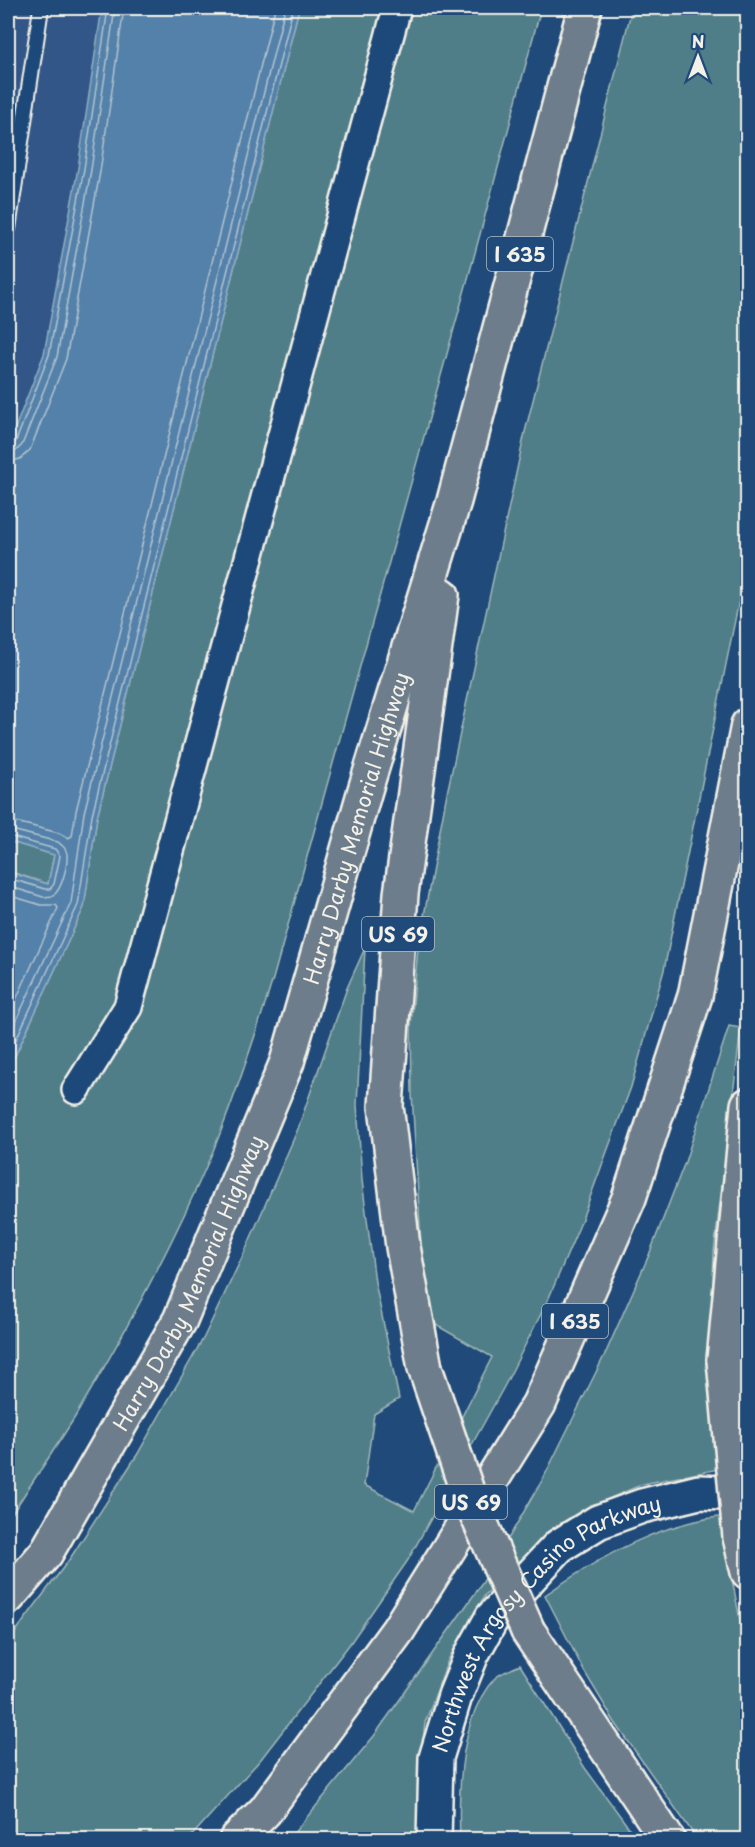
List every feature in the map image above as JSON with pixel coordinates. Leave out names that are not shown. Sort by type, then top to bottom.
[{"type":"highway","name":"Harry Darby Memorial Highway","points":[[8,1597],[46,1552],[180,1320],[287,1062],[364,790],[454,501],[585,8]]},
{"type":"highway","name":"US 69","points":[[454,501],[401,894],[386,1106],[403,1247],[425,1368],[468,1494],[528,1631],[668,1839]]},
{"type":"highway","name":"I 635","points":[[236,1839],[265,1811],[398,1630],[539,1404],[628,1198],[695,996],[747,726]]},
{"type":"highway","points":[[747,1105],[724,1360],[740,1537],[747,1572]]},
{"type":"street","points":[[76,1090],[128,1007],[397,8]]},
{"type":"street","name":"Northwest Argosy Casino Parkway","points":[[434,1839],[436,1758],[455,1696],[472,1654],[492,1618],[559,1546],[598,1522],[642,1506],[699,1492],[747,1494]]},
{"type":"lane","points":[[8,229],[41,8]]},
{"type":"shaded area","points":[[8,8],[102,8],[78,168],[44,354],[8,446]]},
{"type":"green space","points":[[299,8],[541,8],[273,979],[237,1087],[198,1185],[148,1286],[75,1417],[8,1520],[8,1071],[84,907],[97,817]]},
{"type":"green space","points":[[632,8],[747,8],[747,561],[664,970],[631,1087],[579,1227],[548,1300],[505,1385],[408,1560],[349,1645],[261,1759],[188,1840],[8,1840],[8,1642],[71,1557],[137,1455],[204,1337],[246,1249],[297,1131],[347,988],[365,948],[357,1105],[362,1180],[375,1282],[399,1399],[374,1414],[364,1485],[414,1511],[492,1357],[436,1325],[422,1260],[412,1094],[411,1025],[418,948],[446,798],[525,432]]},
{"type":"green space","points":[[8,841],[54,855],[48,884],[8,871]]},
{"type":"green space","points":[[729,1026],[741,1028],[714,1252],[710,1367],[719,1469],[643,1484],[590,1507],[551,1531],[485,1595],[448,1660],[425,1723],[418,1802],[420,1839],[288,1840],[374,1736],[483,1582],[543,1479],[607,1350],[649,1255],[685,1162]]},
{"type":"green space","points":[[747,1222],[747,1471],[740,1356]]},
{"type":"green space","points":[[726,1516],[732,1579],[747,1655],[747,1839],[697,1839],[614,1721],[584,1671],[545,1595],[609,1555],[653,1534],[701,1520]]},
{"type":"green space","points":[[520,1665],[585,1768],[637,1839],[460,1839],[463,1755],[474,1712],[483,1694],[495,1678]]},
{"type":"water","points":[[102,8],[299,8],[97,817],[84,907],[8,1071],[8,872],[48,884],[54,855],[8,841],[8,446],[44,354],[78,168]]}]
